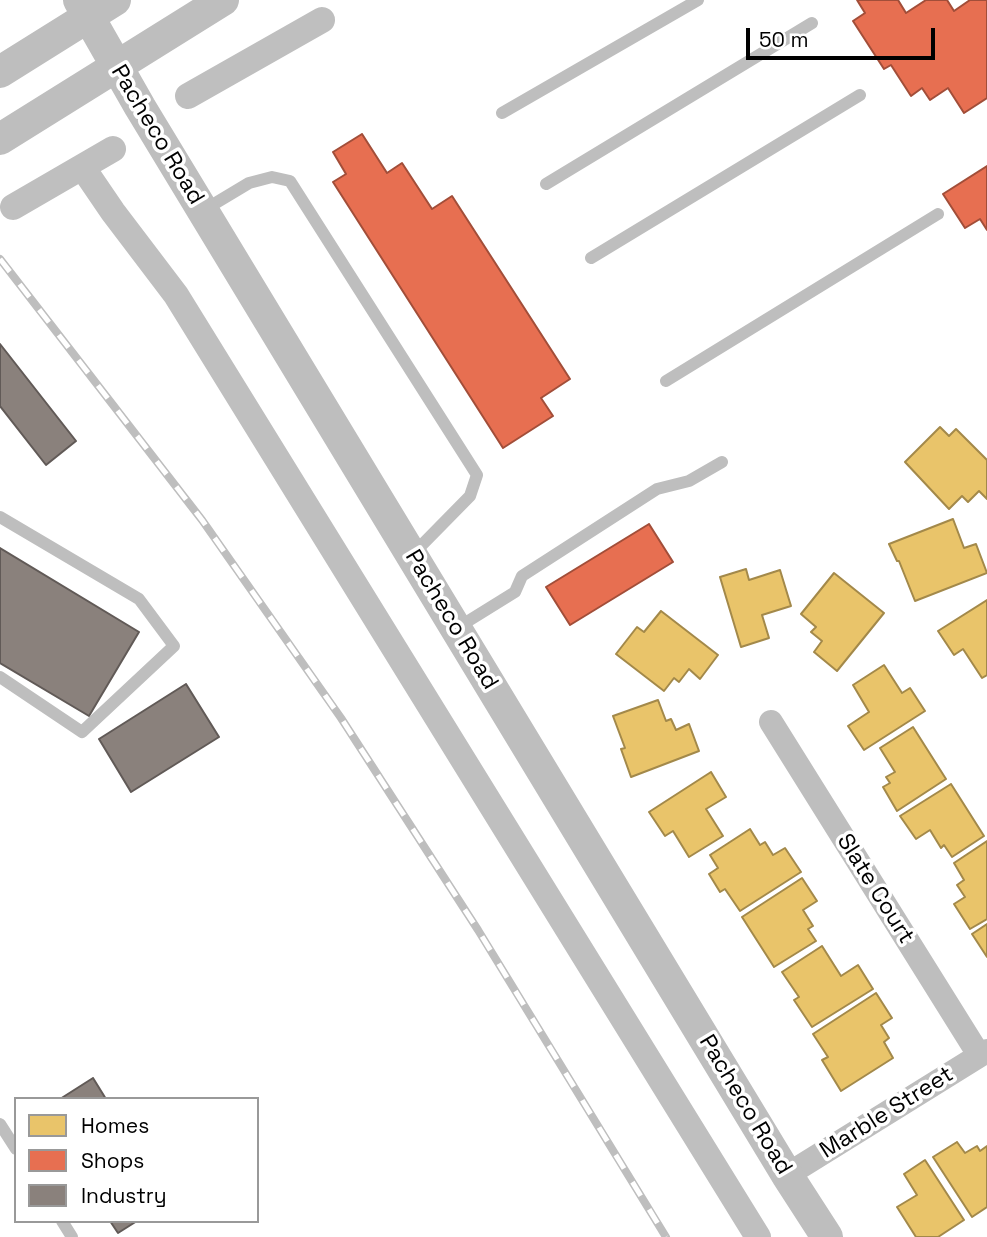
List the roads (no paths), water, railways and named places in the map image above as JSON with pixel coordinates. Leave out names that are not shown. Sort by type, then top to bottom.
[{"type":"street","points":[[0,72],[83,8],[115,0]]},
{"type":"street","points":[[0,139],[223,0]]},
{"type":"street","name":"Pacheco Road","points":[[83,8],[411,555],[827,1237]]},
{"type":"street","name":"Slate Court","points":[[771,722],[983,1053]]},
{"type":"street","name":"Marble Street","points":[[787,1175],[983,1053]]},
{"type":"lane","points":[[502,113],[698,0]]},
{"type":"lane","points":[[546,184],[812,23]]},
{"type":"lane","points":[[591,258],[860,95]]},
{"type":"lane","points":[[203,211],[249,183],[272,177],[290,181],[477,475],[470,496],[411,555]]},
{"type":"lane","points":[[666,381],[938,214]]},
{"type":"lane","points":[[456,629],[515,592],[522,576],[657,489],[689,481],[722,461]]},
{"type":"lane","points":[[0,517],[139,599],[174,646],[82,732],[0,677]]},
{"type":"lane","points":[[0,1124],[14,1146]]},
{"type":"waterway","points":[[188,96],[322,20]]},
{"type":"waterway","points":[[13,207],[113,149]]},
{"type":"waterway","points":[[83,168],[176,295],[758,1237]]},
{"type":"railway","points":[[0,259],[202,520],[341,718],[478,930],[666,1237]]}]
